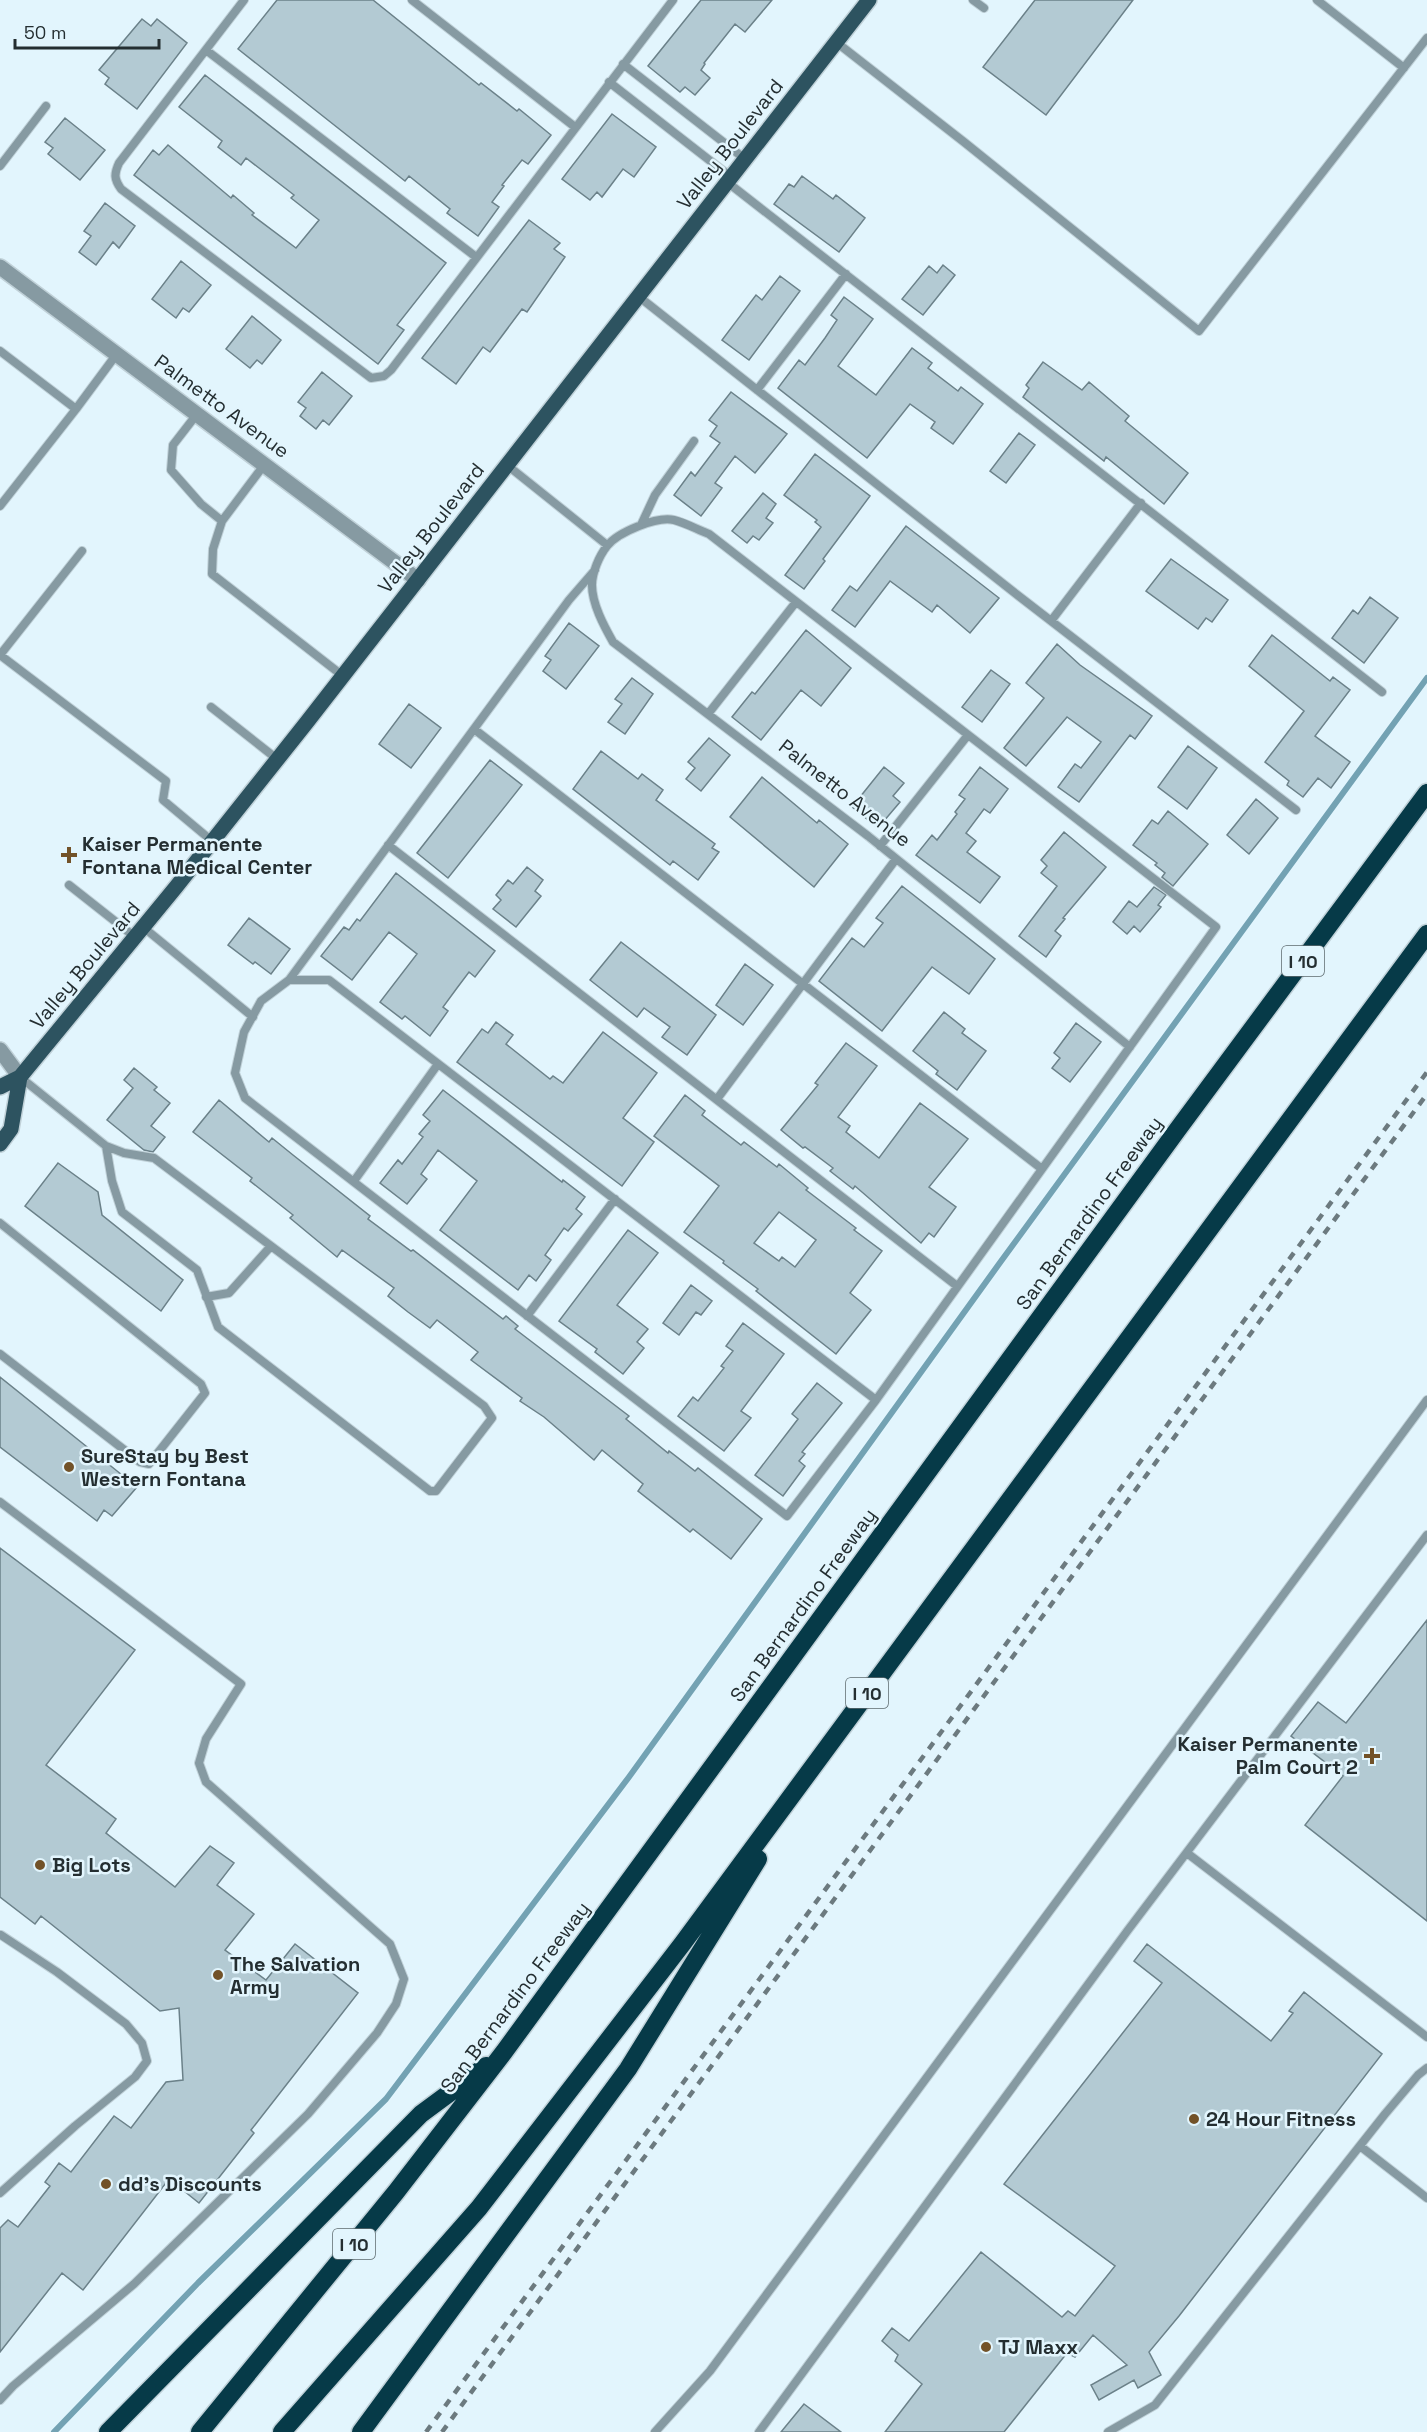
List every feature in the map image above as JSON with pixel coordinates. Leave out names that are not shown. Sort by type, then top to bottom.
[{"type":"highway","name":"San Bernardino Freeway","points":[[200,2432],[396,2192],[504,2052],[1178,1129],[1427,793]]},
{"type":"highway","name":"I 10","points":[[282,2432],[479,2208],[683,1943],[1427,934]]},
{"type":"highway","points":[[361,2432],[628,2069],[832,1742]]},
{"type":"highway","points":[[108,2432],[421,2114],[504,2052]]},
{"type":"main road","name":"Valley Boulevard","points":[[0,1087],[20,1077],[212,842],[869,0]]},
{"type":"main road","name":"Valley Boulevard","points":[[0,1144],[11,1129],[20,1077]]},
{"type":"street","name":"Palmetto Avenue","points":[[0,267],[418,580]]},
{"type":"street","points":[[0,1050],[20,1077]]},
{"type":"street","points":[[0,1068],[20,1077]]},
{"type":"lane","points":[[244,0],[119,163],[114,174],[116,183],[371,378],[384,376],[391,370],[670,1]]},
{"type":"lane","points":[[412,0],[575,127]]},
{"type":"lane","points":[[973,0],[984,8]]},
{"type":"lane","points":[[1317,0],[1404,68]]},
{"type":"lane","points":[[836,42],[1199,331],[1427,39]]},
{"type":"lane","points":[[206,50],[476,257]]},
{"type":"lane","points":[[623,64],[745,159]]},
{"type":"lane","points":[[609,82],[846,274],[1382,692]]},
{"type":"lane","points":[[0,166],[46,106]]},
{"type":"lane","points":[[757,390],[846,274]]},
{"type":"lane","points":[[638,296],[1051,621],[1296,810]]},
{"type":"lane","points":[[0,351],[76,409]]},
{"type":"lane","points":[[0,506],[116,355]]},
{"type":"lane","points":[[197,414],[173,445],[171,471],[201,504],[222,521]]},
{"type":"lane","points":[[641,525],[655,495],[694,441]]},
{"type":"lane","points":[[265,464],[222,521],[213,549],[213,574],[343,676]]},
{"type":"lane","points":[[507,465],[607,545],[629,531],[652,521],[673,520],[709,534],[1215,927],[876,1400],[787,1516],[245,1098],[235,1073],[244,1032],[261,1001],[289,980],[569,600],[595,570]]},
{"type":"lane","points":[[1051,621],[1141,503]]},
{"type":"lane","name":"Palmetto Avenue","points":[[607,545],[595,570],[592,587],[602,620],[613,642],[880,846],[1130,1047]]},
{"type":"lane","points":[[82,550],[0,655],[166,781],[163,800],[212,842]]},
{"type":"lane","points":[[708,714],[796,602]]},
{"type":"lane","points":[[211,707],[277,759]]},
{"type":"lane","points":[[474,729],[1042,1169]]},
{"type":"lane","points":[[880,846],[968,735]]},
{"type":"lane","points":[[388,845],[957,1286]]},
{"type":"lane","points":[[717,1099],[896,859]]},
{"type":"lane","points":[[69,885],[139,932],[253,1017]]},
{"type":"lane","points":[[289,980],[329,980],[876,1400]]},
{"type":"lane","points":[[354,1181],[438,1064]]},
{"type":"lane","points":[[20,1077],[106,1146],[124,1154],[154,1158],[484,1406],[492,1418],[436,1491],[430,1491],[218,1327],[197,1270],[122,1212],[112,1181],[106,1146]]},
{"type":"lane","points":[[527,1316],[615,1199]]},
{"type":"lane","points":[[0,1223],[201,1384],[205,1393],[149,1464],[140,1462],[0,1354]]},
{"type":"lane","points":[[206,1297],[229,1293],[270,1246]]},
{"type":"lane","points":[[655,2432],[717,2361],[1427,1400]]},
{"type":"lane","points":[[0,1502],[241,1684],[206,1739],[199,1763],[206,1782],[390,1944],[404,1979],[396,2004],[377,2033],[308,2114],[134,2284],[21,2378],[0,2400]]},
{"type":"lane","points":[[759,2432],[1187,1853],[1427,1535]]},
{"type":"lane","points":[[1187,1853],[1427,2037]]},
{"type":"lane","points":[[0,1935],[57,1972],[126,2024],[142,2043],[147,2061],[135,2077],[75,2126],[0,2193]]},
{"type":"lane","points":[[1111,2431],[1155,2405],[1360,2146],[1418,2075],[1427,2068]]},
{"type":"lane","points":[[1360,2146],[1427,2198]]},
{"type":"building","points":[[277,0],[373,0],[479,85],[481,83],[517,111],[519,109],[551,135],[528,164],[522,160],[502,185],[504,186],[492,202],[499,207],[478,236],[447,213],[450,209],[409,176],[405,181],[238,49]]},
{"type":"building","points":[[701,0],[772,0],[745,32],[735,24],[704,63],[701,70],[710,78],[695,95],[685,87],[680,92],[648,66]]},
{"type":"building","points":[[1035,0],[1133,0],[1046,115],[983,67]]},
{"type":"building","points":[[142,19],[151,26],[157,19],[187,43],[137,109],[105,84],[109,78],[99,70]]},
{"type":"building","points":[[205,75],[446,263],[397,325],[404,330],[378,364],[134,175],[153,150],[159,155],[168,145],[231,198],[233,195],[254,213],[252,215],[296,248],[319,220],[291,198],[294,195],[246,158],[241,165],[218,147],[222,141],[179,107]]},
{"type":"building","points":[[612,114],[656,147],[634,177],[623,169],[602,197],[597,192],[590,200],[562,179]]},
{"type":"building","points":[[65,118],[105,150],[80,180],[48,154],[53,148],[45,142]]},
{"type":"building","points":[[802,176],[833,199],[836,195],[865,218],[839,252],[774,204],[789,184],[794,187]]},
{"type":"building","points":[[105,203],[135,226],[119,248],[113,242],[96,265],[79,252],[91,236],[84,231]]},
{"type":"building","points":[[529,220],[560,243],[554,249],[565,257],[527,312],[522,309],[490,352],[483,347],[456,384],[422,358]]},
{"type":"building","points":[[181,261],[211,285],[189,312],[183,308],[176,318],[152,299]]},
{"type":"building","points":[[943,265],[955,275],[923,315],[902,299],[929,266],[937,273]]},
{"type":"building","points":[[780,276],[800,291],[749,360],[722,340],[756,295],[762,300]]},
{"type":"building","points":[[844,297],[873,319],[838,366],[876,395],[912,348],[932,363],[928,368],[958,391],[961,387],[983,404],[953,444],[931,428],[935,422],[910,404],[867,458],[778,388],[799,360],[805,365],[825,338],[837,320],[831,315]]},
{"type":"building","points":[[252,316],[281,340],[262,364],[257,360],[250,368],[226,349]]},
{"type":"building","points":[[1043,362],[1082,390],[1089,382],[1129,416],[1125,421],[1188,473],[1164,504],[1106,457],[1104,461],[1023,397],[1029,388],[1026,385]]},
{"type":"building","points":[[322,372],[352,396],[329,425],[323,420],[316,429],[300,416],[306,408],[298,402]]},
{"type":"building","points":[[731,392],[787,434],[755,473],[735,456],[715,483],[722,488],[701,516],[674,495],[691,472],[695,476],[720,443],[710,436],[717,426],[709,420]]},
{"type":"building","points":[[1019,433],[1035,445],[1006,483],[990,471]]},
{"type":"building","points":[[815,454],[870,496],[823,559],[825,561],[804,589],[785,575],[821,527],[815,522],[817,520],[784,495]]},
{"type":"building","points":[[763,493],[776,504],[766,518],[773,523],[759,540],[753,536],[747,543],[732,531]]},
{"type":"building","points":[[906,526],[999,598],[970,633],[937,605],[932,612],[890,581],[855,627],[832,610],[850,586],[857,591]]},
{"type":"building","points":[[1171,559],[1228,600],[1212,622],[1206,618],[1198,629],[1146,591]]},
{"type":"building","points":[[1370,597],[1398,618],[1364,663],[1332,638],[1353,610],[1358,614]]},
{"type":"building","points":[[569,623],[599,646],[566,689],[543,671],[551,660],[545,656]]},
{"type":"building","points":[[806,630],[851,668],[821,706],[801,690],[761,740],[732,717],[752,692],[755,694]]},
{"type":"building","points":[[1272,635],[1330,681],[1333,677],[1350,690],[1315,736],[1350,762],[1331,788],[1318,778],[1303,797],[1287,785],[1289,781],[1265,762],[1304,711],[1249,666]]},
{"type":"building","points":[[1057,644],[1080,665],[1152,716],[1135,739],[1130,735],[1079,802],[1058,787],[1075,764],[1081,768],[1101,742],[1067,717],[1026,766],[1004,748],[1044,698],[1026,683]]},
{"type":"building","points":[[991,670],[1010,684],[982,722],[962,707]]},
{"type":"building","points":[[632,678],[653,694],[625,734],[608,722],[622,704],[615,699]]},
{"type":"building","points":[[409,704],[441,728],[411,768],[379,744]]},
{"type":"building","points":[[709,738],[730,755],[701,791],[686,779],[695,768],[688,762]]},
{"type":"building","points":[[1188,746],[1217,768],[1187,809],[1158,787]]},
{"type":"building","points":[[601,751],[638,779],[642,774],[663,790],[656,800],[715,844],[712,848],[719,852],[698,880],[673,861],[670,865],[573,789]]},
{"type":"building","points":[[490,760],[522,785],[448,878],[417,853]]},
{"type":"building","points":[[884,767],[904,783],[893,796],[900,802],[878,828],[852,807]]},
{"type":"building","points":[[980,767],[1008,789],[990,813],[984,809],[966,833],[976,841],[967,852],[1000,877],[980,903],[916,855],[932,835],[937,840],[957,814],[955,812],[965,799],[959,795]]},
{"type":"building","points":[[762,777],[817,823],[819,820],[848,844],[814,887],[730,817]]},
{"type":"building","points":[[1256,799],[1278,818],[1249,854],[1227,835]]},
{"type":"building","points":[[1168,811],[1208,844],[1173,886],[1162,877],[1165,873],[1155,865],[1157,863],[1133,845],[1152,820],[1158,824]]},
{"type":"building","points":[[1064,832],[1106,867],[1063,918],[1065,919],[1055,931],[1061,936],[1046,957],[1019,936],[1057,886],[1041,873],[1047,866],[1041,860]]},
{"type":"building","points":[[527,867],[543,880],[535,891],[541,896],[516,927],[493,909],[501,900],[496,895],[508,880],[513,884]]},
{"type":"building","points":[[396,873],[495,951],[475,977],[469,972],[443,1007],[448,1011],[430,1036],[405,1016],[402,1019],[380,1002],[417,954],[389,932],[352,980],[321,956],[344,927],[349,930],[357,919],[360,921]]},
{"type":"building","points":[[902,886],[995,959],[969,994],[932,967],[882,1031],[819,981],[852,938],[864,947],[883,923],[876,918]]},
{"type":"building","points":[[1154,887],[1166,895],[1158,905],[1161,907],[1140,932],[1134,926],[1127,934],[1113,922],[1129,901],[1137,907]]},
{"type":"building","points":[[249,918],[290,949],[271,974],[228,945]]},
{"type":"building","points":[[621,942],[716,1015],[687,1055],[662,1037],[670,1027],[644,1008],[637,1017],[590,980]]},
{"type":"building","points":[[745,964],[773,985],[743,1025],[716,1005]]},
{"type":"building","points":[[944,1012],[965,1029],[962,1033],[986,1051],[957,1090],[936,1074],[938,1071],[913,1051]]},
{"type":"building","points":[[496,1022],[513,1035],[506,1044],[550,1079],[553,1076],[563,1083],[603,1032],[657,1073],[623,1118],[654,1142],[622,1186],[457,1062],[482,1029],[488,1033]]},
{"type":"building","points":[[1076,1023],[1101,1042],[1070,1082],[1052,1068],[1060,1058],[1054,1053]]},
{"type":"building","points":[[846,1043],[877,1066],[838,1117],[850,1126],[846,1132],[879,1158],[920,1103],[968,1139],[929,1187],[956,1207],[934,1237],[929,1233],[921,1243],[855,1186],[853,1189],[830,1171],[833,1168],[781,1130],[818,1085],[815,1083]]},
{"type":"building","points":[[134,1068],[157,1087],[154,1090],[170,1103],[151,1126],[165,1137],[153,1152],[144,1150],[107,1120],[133,1088],[124,1080]]},
{"type":"building","points":[[443,1090],[562,1182],[563,1180],[585,1197],[576,1209],[582,1214],[568,1231],[564,1228],[545,1255],[551,1260],[536,1281],[529,1275],[518,1290],[440,1230],[477,1181],[438,1150],[421,1174],[427,1179],[407,1204],[380,1183],[398,1160],[402,1164],[423,1137],[419,1134],[430,1121],[423,1115]]},
{"type":"building","points":[[685,1095],[705,1111],[702,1115],[741,1145],[744,1142],[777,1167],[779,1164],[808,1188],[806,1190],[882,1251],[850,1293],[871,1310],[836,1354],[756,1291],[758,1289],[723,1263],[724,1261],[684,1232],[719,1186],[654,1136]],"holes":[[[779,1212],[816,1240],[795,1267],[782,1257],[779,1261],[754,1243]]]},
{"type":"building","points":[[219,1100],[269,1142],[272,1138],[370,1216],[368,1219],[411,1251],[413,1250],[503,1319],[506,1316],[518,1326],[515,1329],[629,1416],[626,1419],[668,1453],[669,1451],[695,1471],[698,1468],[762,1519],[731,1559],[693,1529],[690,1532],[638,1491],[643,1484],[602,1450],[594,1460],[544,1417],[520,1401],[522,1398],[471,1360],[478,1352],[437,1320],[430,1328],[388,1296],[394,1288],[342,1250],[337,1257],[290,1218],[293,1215],[250,1181],[252,1178],[193,1132]]},
{"type":"building","points":[[58,1163],[98,1192],[102,1215],[183,1280],[161,1311],[25,1206]]},
{"type":"building","points":[[628,1230],[658,1253],[617,1305],[648,1329],[637,1342],[644,1348],[623,1374],[595,1352],[597,1349],[559,1321]]},
{"type":"building","points":[[691,1285],[712,1301],[701,1315],[696,1312],[679,1335],[663,1323]]},
{"type":"building","points":[[743,1323],[784,1354],[741,1411],[751,1418],[724,1451],[678,1416],[693,1397],[698,1401],[724,1368],[721,1366],[733,1351],[726,1346]]},
{"type":"building","name":"SureStay by Best Western Fontana","points":[[0,1377],[137,1487],[112,1516],[104,1510],[97,1521],[0,1447]]},
{"type":"building","points":[[817,1383],[842,1403],[802,1452],[805,1454],[799,1461],[805,1466],[783,1496],[755,1475],[798,1419],[792,1414]]},
{"type":"building","points":[[0,1548],[135,1650],[46,1765],[116,1819],[106,1833],[175,1887],[210,1846],[234,1863],[217,1885],[254,1914],[225,1950],[266,1980],[295,1944],[358,1993],[251,2130],[254,2133],[199,2203],[169,2179],[83,2290],[62,2273],[0,2352],[0,2228],[8,2220],[18,2227],[50,2186],[45,2182],[59,2163],[71,2172],[114,2116],[131,2128],[166,2082],[183,2080],[179,2008],[160,2011],[41,1916],[35,1924],[0,1897]]},
{"type":"building","name":"Kaiser Permanente Palm Court 2","points":[[1427,1620],[1427,1921],[1305,1825],[1343,1776],[1291,1736],[1318,1702],[1346,1723]]},
{"type":"building","name":"24 Hour Fitness","points":[[1147,1944],[1271,2041],[1293,2013],[1289,2011],[1304,1992],[1382,2054],[1149,2352],[1161,2375],[1138,2388],[1134,2380],[1099,2400],[1091,2385],[1127,2365],[1093,2335],[1075,2357],[1067,2353],[1004,2432],[885,2432],[922,2384],[895,2361],[898,2355],[882,2341],[892,2328],[909,2341],[981,2252],[1062,2317],[1068,2311],[1075,2316],[1115,2266],[1004,2184],[1162,1983],[1134,1961]]},
{"type":"building","points":[[804,2404],[841,2432],[781,2432]]},
{"type":"waterway","points":[[54,2432],[198,2283],[386,2099],[629,1777],[999,1264],[1427,678]]},
{"type":"railway","points":[[426,2432],[1427,1072]]},
{"type":"railway","points":[[442,2432],[1427,1094]]},
{"type":"place","name":"Kaiser Permanente Fontana Medical Center","points":[[69,855]]},
{"type":"place","name":"SureStay by Best Western Fontana","points":[[69,1467]]},
{"type":"place","name":"Kaiser Permanente Palm Court 2","points":[[1372,1756]]},
{"type":"place","name":"Big Lots","points":[[40,1865]]},
{"type":"place","name":"The Salvation Army","points":[[218,1975]]},
{"type":"place","name":"24 Hour Fitness","points":[[1194,2119]]},
{"type":"place","name":"dd's Discounts","points":[[106,2184]]},
{"type":"place","name":"TJ Maxx","points":[[986,2347]]}]
